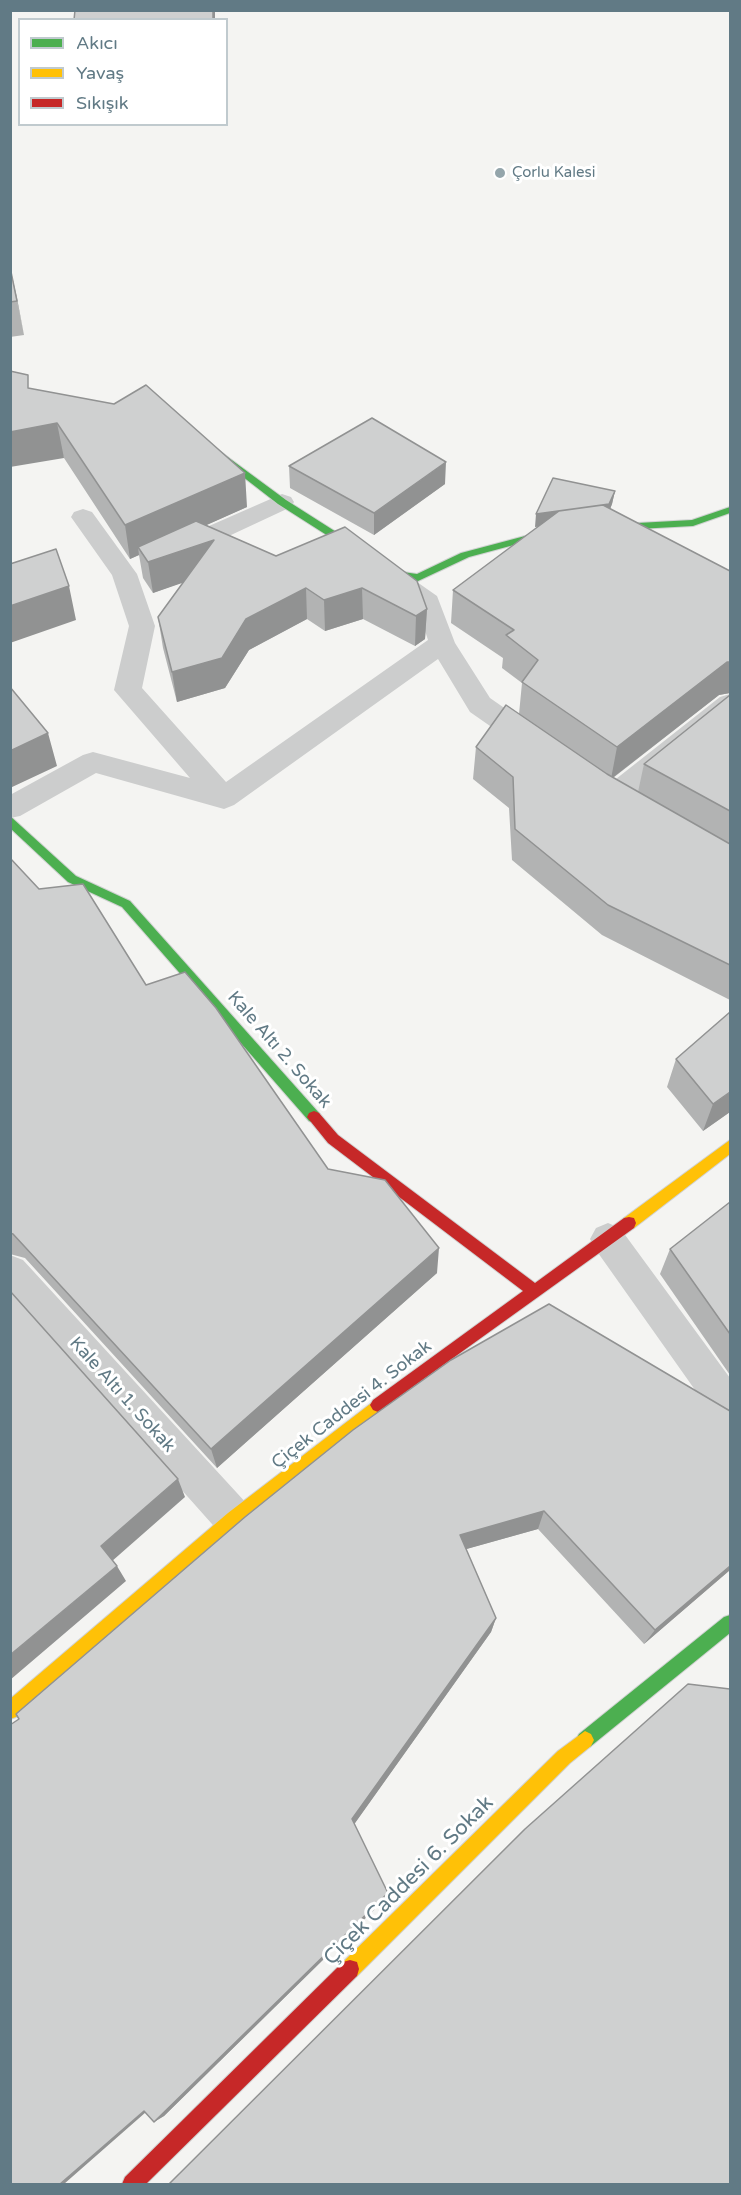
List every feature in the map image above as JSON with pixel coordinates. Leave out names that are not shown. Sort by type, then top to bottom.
[{"type":"street","points":[[196,435],[220,456],[282,502],[351,546],[428,602],[442,643],[480,705],[555,758]]},
{"type":"street","points":[[141,566],[282,502]]},
{"type":"street","points":[[386,573],[418,578],[465,555],[525,539],[601,528],[693,523],[730,510]]},
{"type":"street","points":[[83,517],[141,566],[142,626],[128,690],[224,798]]},
{"type":"street","points":[[641,525],[681,550]]},
{"type":"street","points":[[224,798],[442,643]]},
{"type":"street","points":[[612,796],[730,704]]},
{"type":"street","points":[[10,808],[93,762],[224,798]]},
{"type":"street","name":"Kale Altı 2. Sokak","points":[[10,820],[72,879],[126,904],[333,1139],[535,1291]]},
{"type":"street","name":"Çiçek Caddesi 4. Sokak","points":[[10,1711],[234,1519],[390,1395],[608,1239],[730,1146]]},
{"type":"street","points":[[608,1239],[730,1408]]},
{"type":"street","name":"Kale Altı 1. Sokak","points":[[10,1271],[234,1519]]},
{"type":"street","name":"Çiçek Caddesi 6. Sokak","points":[[132,2184],[564,1757],[730,1623]]},
{"type":"building","points":[[75,10],[213,10],[213,18],[74,18]]},
{"type":"building","points":[[10,267],[17,301],[10,302]]},
{"type":"building","points":[[10,371],[28,375],[28,388],[114,404],[146,385],[245,473],[125,525],[57,423],[10,432]]},
{"type":"building","points":[[372,418],[446,462],[374,513],[289,466]]},
{"type":"building","points":[[553,478],[615,491],[609,504],[536,514]]},
{"type":"building","points":[[603,505],[730,571],[730,662],[727,662],[617,747],[522,682],[538,660],[506,635],[514,630],[453,590],[559,511]]},
{"type":"building","points":[[196,521],[276,556],[345,527],[417,581],[427,609],[416,616],[362,588],[324,600],[306,588],[246,619],[222,658],[172,672],[158,617],[214,540],[148,562],[138,547]]},
{"type":"building","points":[[56,549],[69,586],[10,606],[10,564]]},
{"type":"building","points":[[10,687],[48,733],[10,751]]},
{"type":"building","points":[[730,695],[730,811],[644,764]]},
{"type":"building","points":[[506,705],[607,774],[730,844],[730,965],[608,905],[515,829],[513,777],[476,747]]},
{"type":"building","points":[[10,858],[39,889],[83,884],[146,985],[185,972],[216,1008],[328,1169],[385,1180],[439,1248],[211,1449],[10,1233]]},
{"type":"building","points":[[730,1012],[730,1092],[713,1104],[676,1059]]},
{"type":"building","points":[[730,1202],[730,1334],[670,1249]]},
{"type":"building","points":[[10,1291],[178,1479],[101,1546],[117,1566],[10,1655]]},
{"type":"building","points":[[549,1304],[730,1411],[730,1566],[655,1630],[544,1511],[460,1535],[496,1618],[352,1819],[388,1893],[154,2122],[144,2111],[60,2184],[10,2184],[10,1725],[19,1719],[16,1714],[245,1517],[353,1430],[451,1360]]},
{"type":"building","points":[[688,1684],[730,1689],[730,2184],[169,2184],[525,1829]]},
{"type":"traffic: fast","points":[[210,447],[282,502],[351,546],[386,573],[418,578],[465,555],[525,539],[601,528],[693,523],[730,510]]},
{"type":"traffic: fast","points":[[10,820],[72,879],[126,904],[314,1117]]},
{"type":"traffic: fast","points":[[585,1740],[730,1623]]},
{"type":"traffic: slow","points":[[629,1223],[730,1146]]},
{"type":"traffic: slow","points":[[10,1711],[234,1519],[378,1405]]},
{"type":"traffic: slow","points":[[350,1969],[564,1757],[585,1740]]},
{"type":"traffic: jam","points":[[314,1117],[333,1139],[535,1291]]},
{"type":"traffic: jam","points":[[378,1405],[629,1223]]},
{"type":"traffic: jam","points":[[132,2184],[350,1969]]},
{"type":"place","name":"Çorlu Kalesi","points":[[500,173]]}]
